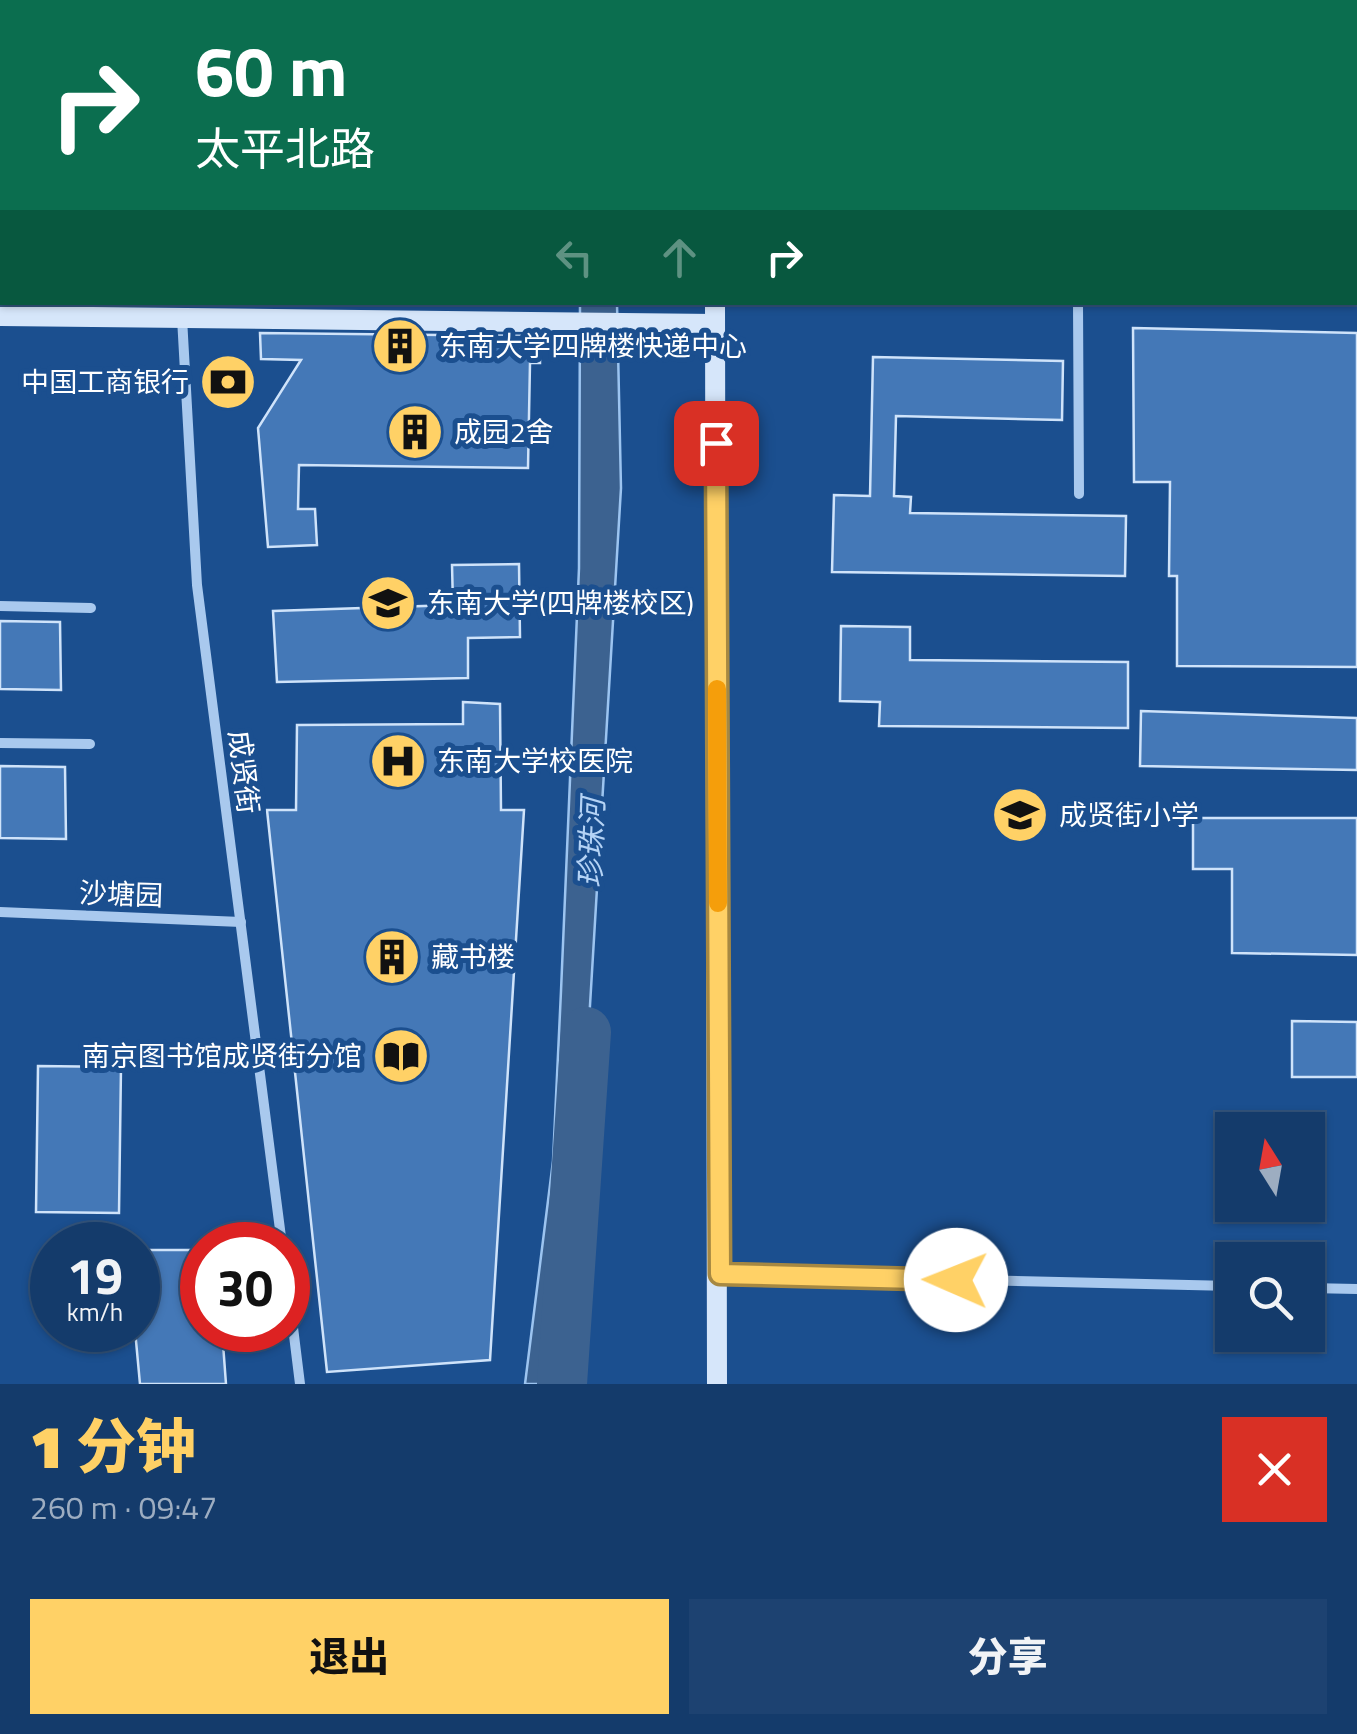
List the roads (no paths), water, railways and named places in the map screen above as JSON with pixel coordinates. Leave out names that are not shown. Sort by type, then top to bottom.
[{"type":"main road","points":[[0,316],[181,310],[633,321],[715,313],[720,1274],[717,1384]]},
{"type":"street","points":[[1078,305],[1079,494]]},
{"type":"street","name":"成贤街","points":[[181,310],[197,585],[279,1222]]},
{"type":"street","points":[[0,606],[91,608]]},
{"type":"street","points":[[0,743],[90,744]]},
{"type":"street","name":"沙塘园","points":[[0,912],[241,922]]},
{"type":"street","points":[[720,1274],[1215,1286]]},
{"type":"street","points":[[1325,1288],[1357,1289]]},
{"type":"street","points":[[296,1352],[300,1384]]},
{"type":"water","points":[[580,305],[617,305],[621,488],[583,1122],[552,1384],[525,1384],[553,1161],[579,568]]},
{"type":"waterway","name":"珍珠河","points":[[562,1384],[586,1032]]},
{"type":"place","name":"东南大学四牌楼快递中心","points":[[400,346]]},
{"type":"place","name":"中国工商银行","points":[[228,382]]},
{"type":"place","name":"成园2舍","points":[[415,432]]},
{"type":"place","name":"东南大学(四牌楼校区)","points":[[388,603]]},
{"type":"place","name":"东南大学校医院","points":[[398,761]]},
{"type":"place","name":"成贤街小学","points":[[1020,815]]},
{"type":"place","name":"藏书楼","points":[[392,957]]},
{"type":"place","name":"南京图书馆成贤街分馆","points":[[401,1056]]}]
